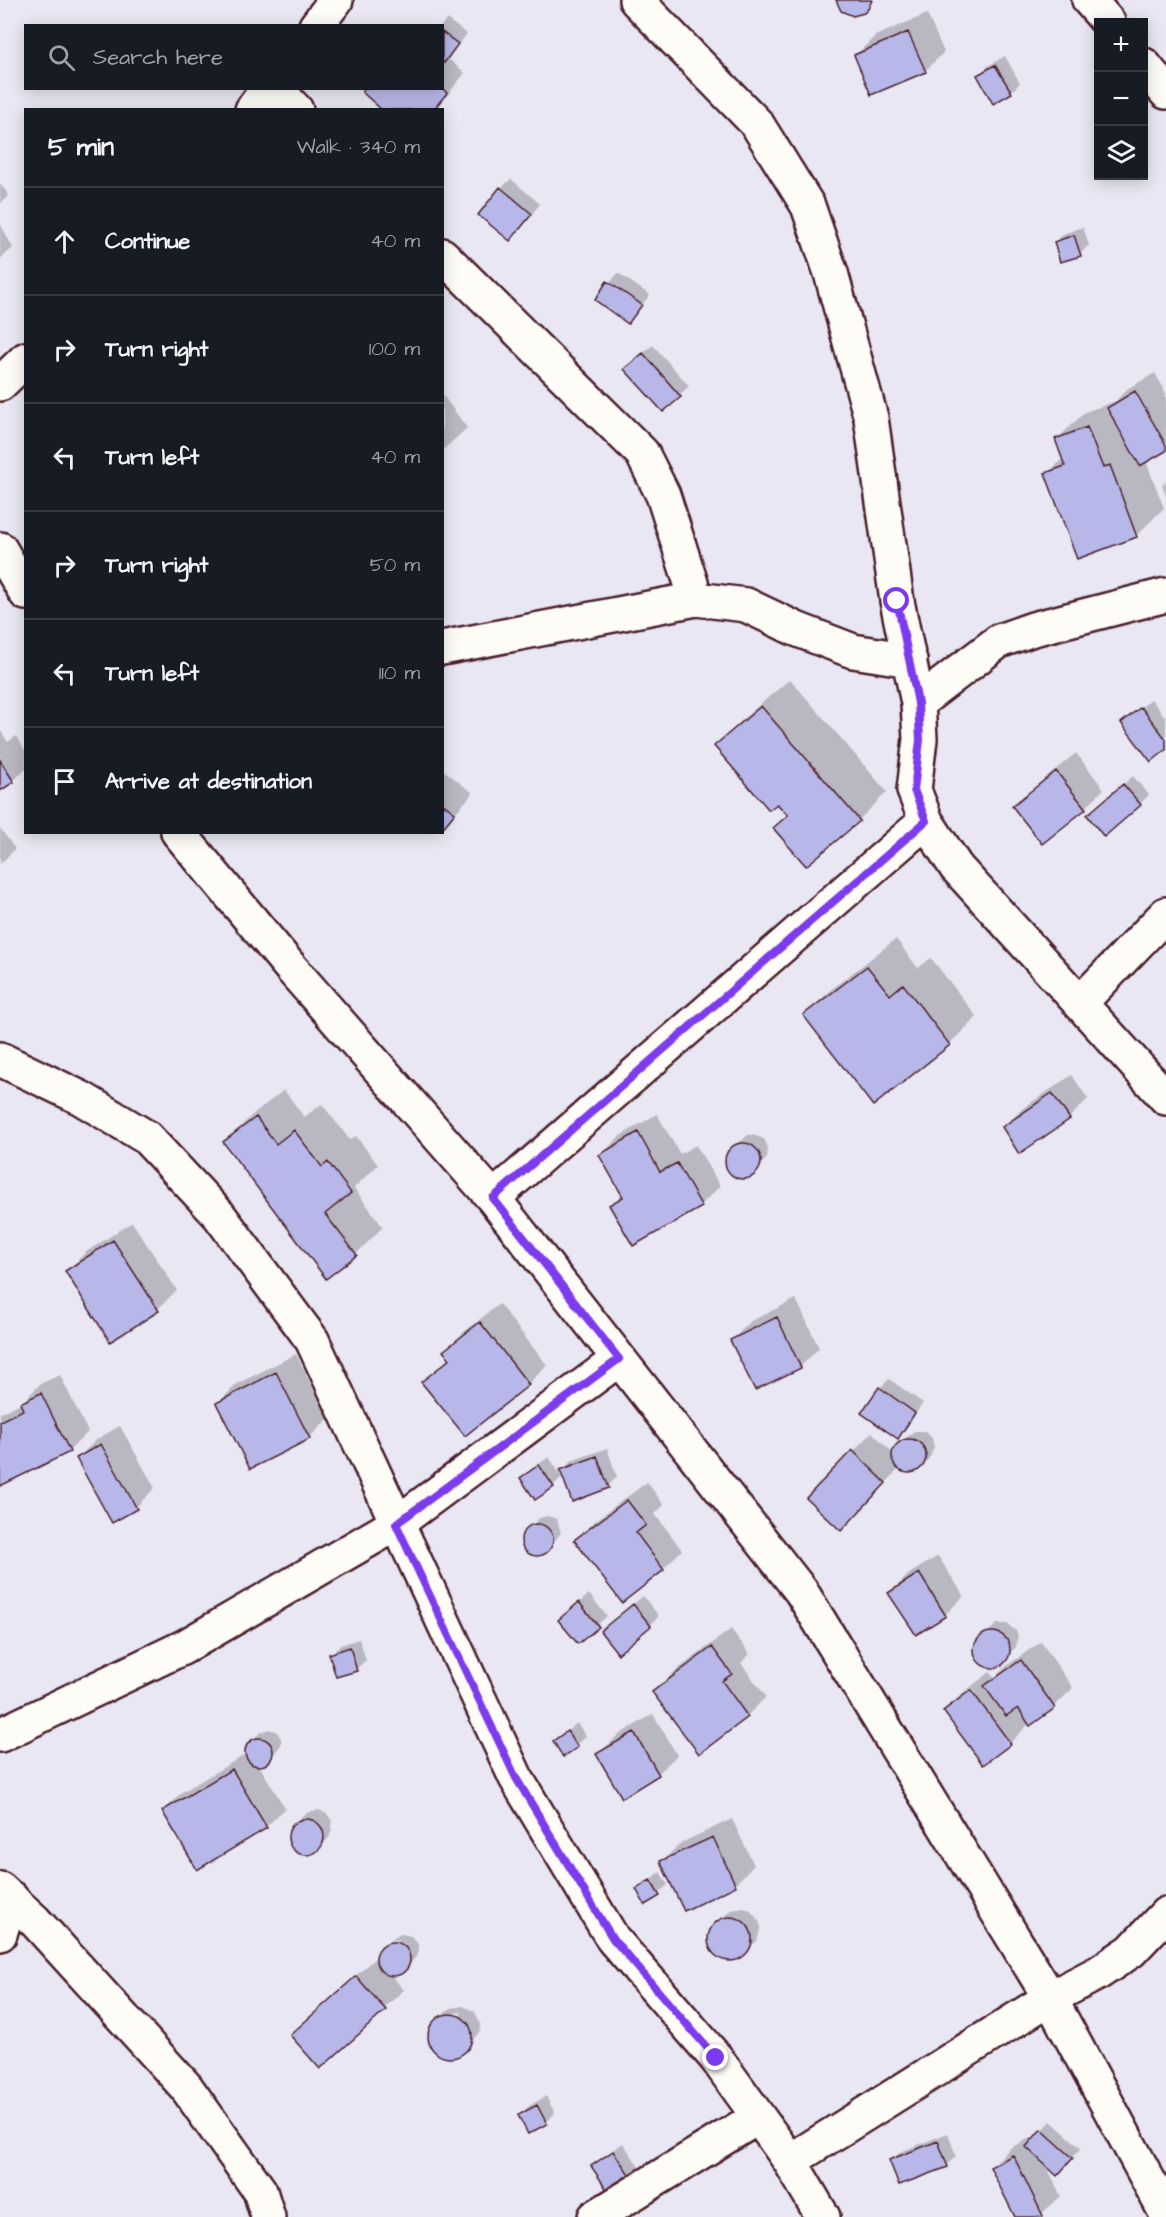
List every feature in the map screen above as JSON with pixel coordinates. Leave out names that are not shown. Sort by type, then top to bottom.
[{"type":"street","points":[[318,24],[336,0]]},
{"type":"street","points":[[636,0],[757,124],[808,206],[831,273],[871,418],[897,601],[918,703],[920,740],[914,790],[926,821],[956,867],[1166,1098]]},
{"type":"street","points":[[1089,0],[1104,18]]},
{"type":"street","points":[[1148,71],[1166,92]]},
{"type":"street","points":[[253,108],[267,90]]},
{"type":"street","points":[[276,90],[294,108]]},
{"type":"street","points":[[444,257],[642,453],[663,495],[696,599]]},
{"type":"street","points":[[0,384],[24,361]]},
{"type":"street","points":[[0,549],[24,590]]},
{"type":"street","points":[[918,703],[999,641],[1033,629],[1166,595]]},
{"type":"street","points":[[444,648],[696,599],[746,605],[796,629],[853,651],[910,660]]},
{"type":"street","points":[[493,1198],[926,821]]},
{"type":"street","points":[[180,834],[291,968],[493,1198],[801,1591],[1050,1998],[1166,2213]]},
{"type":"street","points":[[1080,1003],[1166,914]]},
{"type":"street","points":[[0,1059],[81,1098],[146,1137],[219,1215],[312,1340],[516,1778],[613,1939],[716,2058],[790,2161],[822,2217]]},
{"type":"street","points":[[0,1735],[184,1647],[396,1524],[619,1359]]},
{"type":"street","points":[[0,1934],[5,1893]]},
{"type":"street","points":[[5,1893],[35,1922],[186,2087],[260,2191],[268,2217]]},
{"type":"street","points":[[790,2161],[1050,1998],[1098,1973],[1131,1951],[1166,1914]]},
{"type":"street","points":[[595,2217],[758,2117]]},
{"type":"building","points":[[836,0],[872,0],[864,13],[853,16],[841,11]]},
{"type":"building","points":[[908,32],[926,72],[871,95],[854,55]]},
{"type":"building","points":[[444,34],[458,44],[444,63]]},
{"type":"building","points":[[995,65],[1012,93],[993,104],[977,75]]},
{"type":"building","points":[[364,90],[444,90],[447,93],[435,108],[380,108],[362,92]]},
{"type":"building","points":[[500,187],[532,214],[510,241],[478,215]]},
{"type":"building","points":[[1074,235],[1081,256],[1060,262],[1054,242]]},
{"type":"building","points":[[607,281],[642,305],[628,324],[595,300]]},
{"type":"building","points":[[643,353],[681,397],[663,412],[624,369]]},
{"type":"building","points":[[1135,391],[1166,445],[1166,451],[1140,466],[1107,408]]},
{"type":"building","points":[[1087,427],[1103,468],[1110,465],[1137,537],[1077,559],[1045,473],[1065,466],[1055,439]]},
{"type":"building","points":[[761,706],[860,821],[806,866],[773,828],[788,815],[777,804],[769,810],[714,746]]},
{"type":"building","points":[[1141,707],[1166,739],[1166,750],[1151,762],[1121,723]]},
{"type":"building","points":[[0,760],[14,782],[0,791]]},
{"type":"building","points":[[1056,771],[1086,809],[1042,844],[1012,806]]},
{"type":"building","points":[[1123,784],[1141,805],[1104,837],[1087,815]]},
{"type":"building","points":[[444,805],[455,813],[444,827]]},
{"type":"building","points":[[867,966],[890,995],[903,984],[950,1045],[873,1106],[803,1015]]},
{"type":"building","points":[[1052,1093],[1070,1119],[1019,1154],[1002,1127]]},
{"type":"building","points":[[256,1117],[276,1144],[294,1130],[322,1167],[328,1162],[351,1193],[325,1214],[357,1255],[326,1279],[223,1142]]},
{"type":"building","points":[[638,1132],[660,1172],[677,1163],[702,1207],[633,1246],[609,1205],[623,1197],[599,1155]]},
{"type":"building","points":[[743,1143],[756,1148],[761,1161],[756,1174],[743,1179],[730,1174],[725,1161],[730,1148]]},
{"type":"building","points":[[113,1240],[159,1311],[110,1342],[65,1271]]},
{"type":"building","points":[[777,1317],[801,1368],[755,1390],[730,1340]]},
{"type":"building","points":[[480,1322],[529,1385],[465,1436],[421,1382],[450,1359],[443,1351]]},
{"type":"building","points":[[276,1372],[310,1439],[250,1469],[216,1403]]},
{"type":"building","points":[[879,1387],[915,1413],[898,1439],[861,1413]]},
{"type":"building","points":[[41,1393],[70,1452],[0,1486],[0,1421],[23,1410],[20,1403]]},
{"type":"building","points":[[909,1439],[921,1444],[926,1456],[921,1468],[909,1473],[897,1468],[892,1456],[897,1444]]},
{"type":"building","points":[[101,1444],[137,1509],[112,1523],[76,1458]]},
{"type":"building","points":[[852,1450],[886,1483],[841,1531],[806,1498]]},
{"type":"building","points":[[597,1456],[609,1488],[572,1502],[560,1470]]},
{"type":"building","points":[[539,1465],[554,1487],[535,1500],[520,1478]]},
{"type":"building","points":[[627,1500],[646,1525],[636,1533],[664,1570],[622,1603],[574,1540]]},
{"type":"building","points":[[537,1524],[548,1529],[553,1540],[548,1551],[537,1556],[526,1551],[521,1540],[526,1529]]},
{"type":"building","points":[[919,1573],[946,1616],[916,1635],[888,1593]]},
{"type":"building","points":[[579,1602],[599,1627],[578,1644],[558,1620]]},
{"type":"building","points":[[633,1604],[651,1626],[618,1654],[600,1631]]},
{"type":"building","points":[[992,1632],[1004,1638],[1010,1650],[1004,1662],[992,1668],[980,1662],[974,1650],[980,1638]]},
{"type":"building","points":[[350,1647],[357,1671],[336,1677],[329,1654]]},
{"type":"building","points":[[712,1647],[732,1674],[722,1681],[748,1717],[699,1754],[652,1692]]},
{"type":"building","points":[[1021,1660],[1055,1708],[1030,1726],[1018,1708],[1006,1716],[984,1686]]},
{"type":"building","points":[[971,1690],[1011,1744],[983,1765],[943,1711]]},
{"type":"building","points":[[567,1731],[578,1747],[563,1757],[553,1741]]},
{"type":"building","points":[[634,1732],[659,1775],[622,1798],[596,1754]]},
{"type":"building","points":[[259,1738],[269,1742],[273,1752],[269,1762],[259,1766],[249,1762],[245,1752],[249,1742]]},
{"type":"building","points":[[232,1769],[267,1828],[197,1870],[162,1811]]},
{"type":"building","points":[[306,1819],[319,1824],[324,1837],[319,1850],[306,1855],[293,1850],[288,1837],[293,1824]]},
{"type":"building","points":[[713,1837],[736,1886],[684,1911],[660,1861]]},
{"type":"building","points":[[650,1880],[660,1896],[645,1905],[636,1889]]},
{"type":"building","points":[[730,1917],[739,1918],[746,1923],[751,1930],[751,1948],[746,1955],[739,1960],[730,1961],[721,1960],[714,1955],[709,1948],[708,1939],[709,1930],[714,1923],[721,1918]]},
{"type":"building","points":[[393,1942],[405,1947],[410,1959],[405,1971],[393,1976],[381,1971],[376,1959],[381,1947]]},
{"type":"building","points":[[356,1976],[386,2010],[320,2069],[290,2035]]},
{"type":"building","points":[[450,2014],[465,2021],[472,2036],[465,2051],[450,2058],[435,2051],[428,2036],[435,2021]]},
{"type":"building","points":[[537,2105],[547,2124],[528,2134],[518,2115]]},
{"type":"building","points":[[1041,2129],[1073,2158],[1057,2176],[1026,2147]]},
{"type":"building","points":[[938,2141],[948,2167],[899,2185],[889,2160]]},
{"type":"building","points":[[613,2151],[638,2187],[616,2203],[591,2166]]},
{"type":"building","points":[[1013,2155],[1043,2216],[1041,2217],[1015,2217],[990,2167]]},
{"type":"route","points":[[716,2058],[613,1939],[516,1778],[396,1524],[619,1359],[493,1198],[926,821],[914,790],[920,740],[918,703],[897,601]]}]
